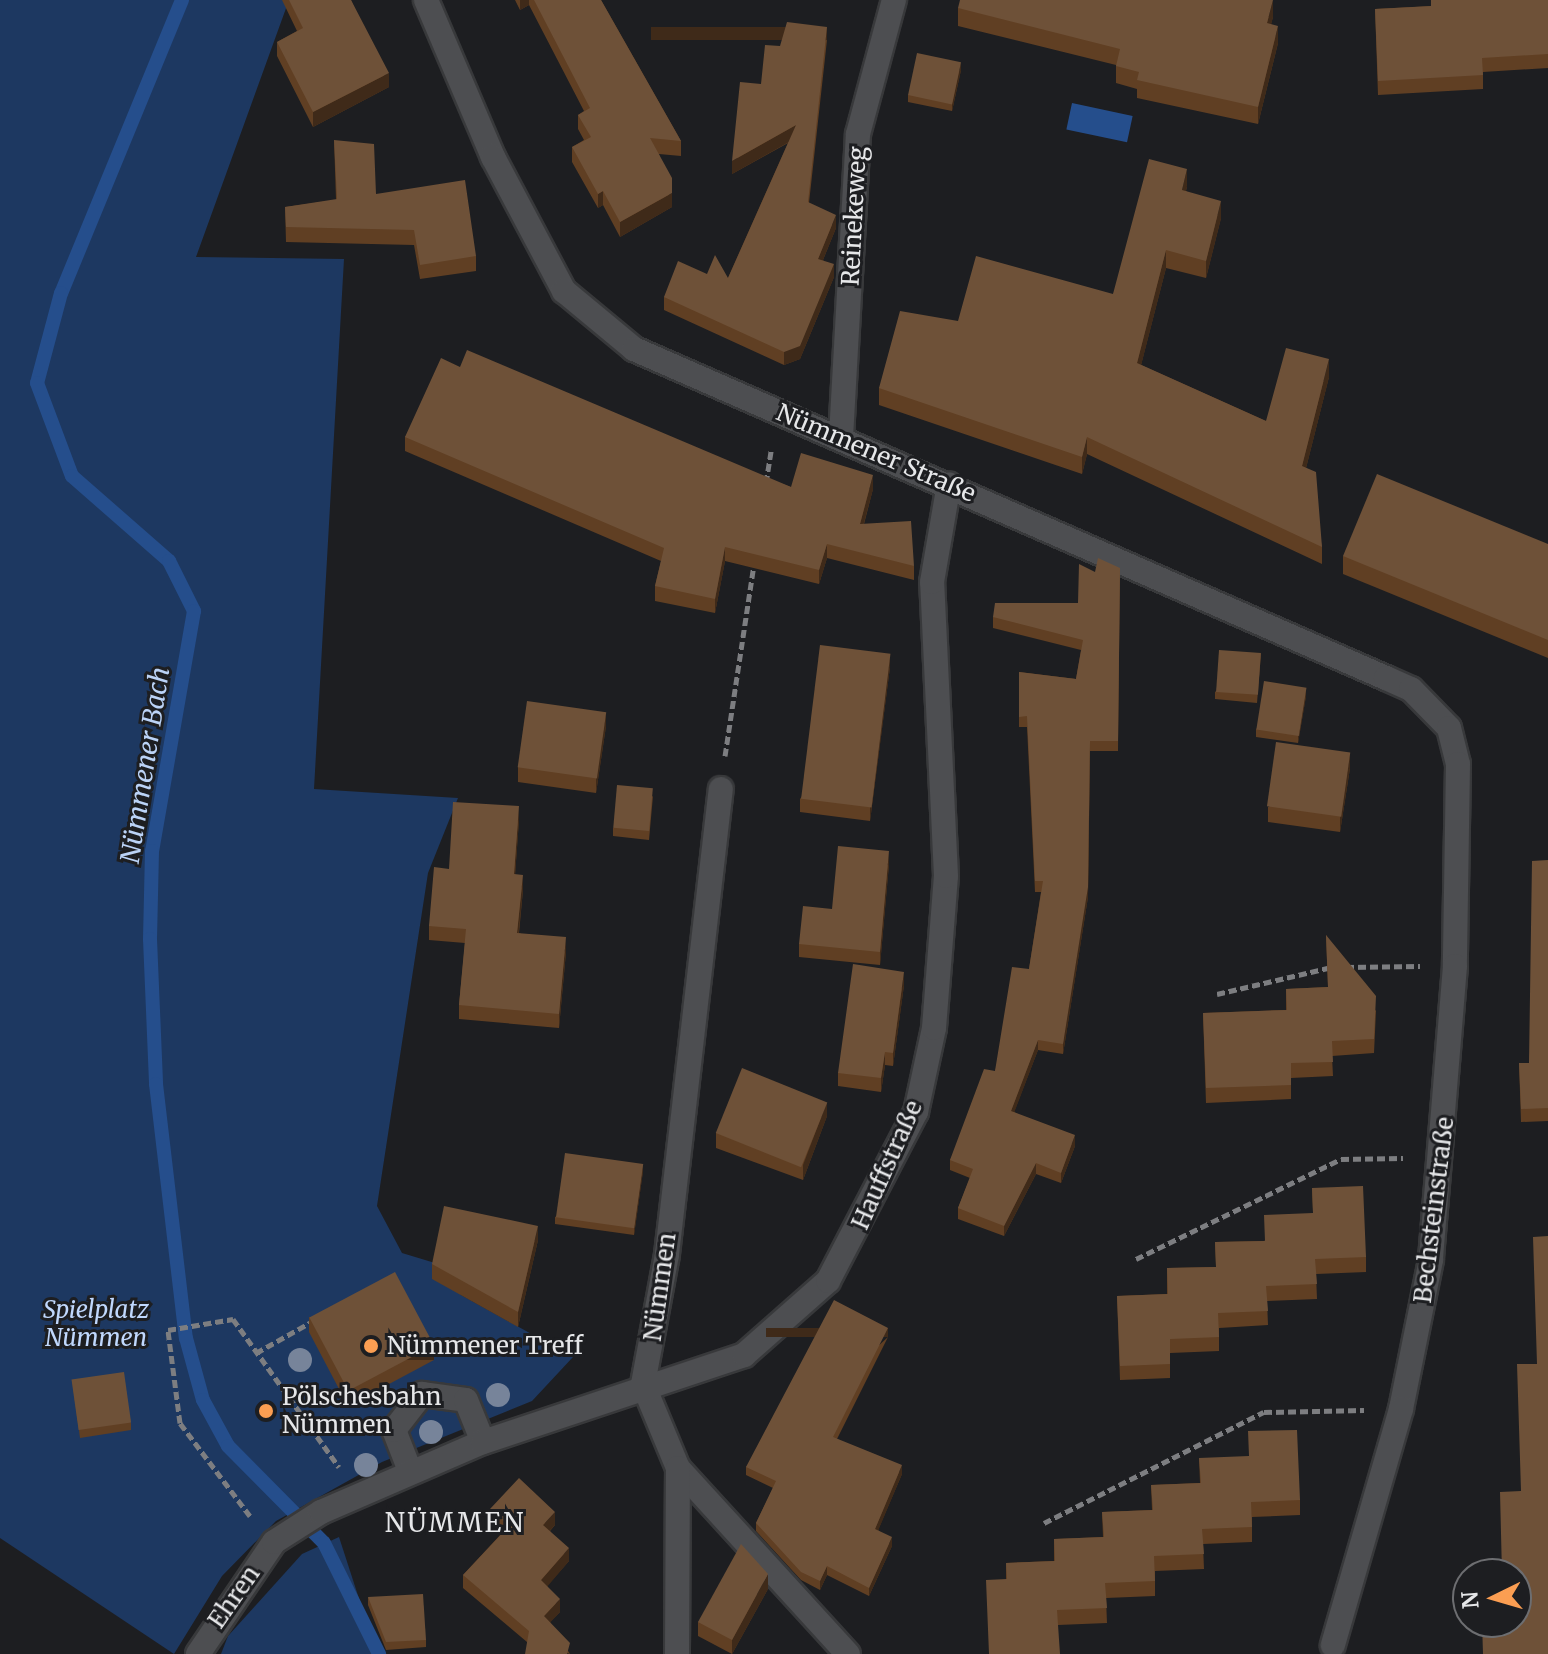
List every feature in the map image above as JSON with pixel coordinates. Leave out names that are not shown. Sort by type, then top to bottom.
[{"type":"street","name":"Nümmener Straße","points":[[426,0],[493,157],[564,291],[634,349],[949,484],[1411,689],[1449,728],[1458,764]]},
{"type":"street","name":"Reinekeweg","points":[[841,437],[858,134],[894,0]]},
{"type":"street","name":"Hauffstraße","points":[[643,1384],[744,1355],[799,1313],[828,1281],[875,1202],[916,1112],[943,956],[932,582],[949,484]]},
{"type":"street","name":"Bechsteinstraße","points":[[1333,1645],[1401,1409],[1444,1158],[1455,966],[1458,764]]},
{"type":"street","name":"Nümmen","points":[[643,1384],[667,1254],[721,789]]},
{"type":"street","points":[[278,1538],[321,1512],[410,1471],[643,1384],[678,1468],[848,1654]]},
{"type":"street","points":[[410,1471],[394,1430],[408,1402],[422,1394],[466,1400],[483,1442]]},
{"type":"street","points":[[677,1654],[678,1468]]},
{"type":"street","name":"Ehren","points":[[198,1654],[278,1538]]},
{"type":"path","points":[[764,499],[777,410]]},
{"type":"path","points":[[721,789],[755,558]]},
{"type":"path","points":[[1217,994],[1310,967],[1455,966]]},
{"type":"path","points":[[1136,1259],[1341,1159],[1444,1158]]},
{"type":"path","points":[[256,1353],[325,1314]]},
{"type":"path","points":[[278,1538],[180,1423],[168,1330],[233,1319],[358,1494]]},
{"type":"path","points":[[1044,1523],[1264,1412],[1401,1409]]},
{"type":"green space","name":"Spielplatz Nümmen","points":[[0,0],[289,0],[196,257],[344,259],[314,789],[458,798],[428,873],[377,1206],[402,1253],[435,1263],[461,1295],[573,1357],[532,1401],[382,1462],[276,1521],[222,1576],[174,1654],[0,1538]]},
{"type":"green space","points":[[339,1537],[377,1654],[221,1654],[228,1636],[302,1554]]},
{"type":"shaded area","points":[[1072,103],[1133,116],[1127,142],[1066,129]]},
{"type":"building","points":[[289,0],[351,0],[389,73],[313,112],[277,42],[303,28]]},
{"type":"building","points":[[534,0],[601,0],[681,141],[650,138],[672,178],[672,193],[620,222],[603,191],[598,194],[572,147],[591,137],[578,115],[590,108]]},
{"type":"building","points":[[960,0],[1273,0],[1267,23],[1278,26],[1258,107],[1137,80],[1139,72],[1116,66],[1120,49],[958,8]]},
{"type":"building","points":[[1431,0],[1548,0],[1548,54],[1482,58],[1483,75],[1378,81],[1375,9],[1431,6]]},
{"type":"building","points":[[787,22],[827,27],[808,202],[836,215],[818,259],[834,264],[800,346],[784,352],[664,297],[678,261],[707,274],[715,255],[728,278],[796,125],[732,161],[740,82],[761,84],[765,45],[780,46]]},
{"type":"building","points":[[917,53],[961,62],[952,104],[908,95]]},
{"type":"building","points":[[334,140],[374,144],[376,194],[465,180],[476,256],[420,265],[414,230],[286,227],[285,207],[337,199]]},
{"type":"building","points":[[1149,159],[1187,169],[1182,190],[1221,201],[1206,261],[1166,250],[1137,363],[1266,421],[1286,348],[1329,359],[1302,466],[1316,472],[1322,547],[1087,437],[1082,457],[879,388],[900,311],[958,321],[976,256],[1113,294]]},
{"type":"building","points":[[467,350],[791,487],[801,453],[873,475],[860,524],[911,521],[914,566],[827,544],[819,570],[725,547],[715,599],[655,586],[664,548],[405,437],[441,358],[460,367]]},
{"type":"building","points":[[1377,474],[1548,544],[1548,640],[1343,556]]},
{"type":"building","points":[[1098,558],[1120,568],[1118,741],[1090,741],[1088,887],[1063,1044],[1038,1040],[1011,1111],[1075,1135],[1061,1173],[1036,1163],[1004,1226],[958,1208],[973,1169],[950,1160],[984,1069],[995,1071],[1012,967],[1029,969],[1043,881],[1035,881],[1027,716],[1019,717],[1019,672],[1076,679],[1083,640],[993,617],[995,603],[1078,603],[1079,564],[1095,572]]},
{"type":"building","points":[[820,645],[890,654],[872,807],[801,799]]},
{"type":"building","points":[[1219,650],[1261,653],[1258,695],[1216,692]]},
{"type":"building","points":[[1264,681],[1306,688],[1299,736],[1256,729]]},
{"type":"building","points":[[527,701],[606,712],[597,778],[518,767]]},
{"type":"building","points":[[1276,742],[1350,752],[1341,817],[1267,806]]},
{"type":"building","points":[[617,785],[653,788],[649,831],[613,828]]},
{"type":"building","points":[[453,802],[519,806],[514,874],[523,875],[517,933],[566,937],[559,1014],[459,1005],[466,929],[429,926],[434,867],[449,869]]},
{"type":"building","points":[[838,846],[889,851],[880,952],[799,944],[803,906],[832,909]]},
{"type":"building","points":[[1548,860],[1548,1108],[1521,1109],[1519,1063],[1529,1063],[1532,861]]},
{"type":"building","points":[[1326,935],[1376,996],[1374,1039],[1332,1041],[1333,1062],[1291,1063],[1291,1085],[1206,1088],[1203,1013],[1287,1010],[1286,989],[1328,987]]},
{"type":"building","points":[[853,964],[904,972],[893,1053],[885,1052],[881,1078],[838,1073]]},
{"type":"building","points":[[742,1068],[827,1102],[801,1167],[716,1133]]},
{"type":"building","points":[[565,1153],[643,1164],[634,1228],[556,1217]]},
{"type":"building","points":[[1363,1186],[1366,1257],[1315,1259],[1317,1284],[1266,1286],[1268,1311],[1218,1313],[1219,1337],[1170,1339],[1170,1364],[1120,1366],[1117,1296],[1168,1294],[1167,1268],[1216,1267],[1215,1242],[1265,1241],[1264,1215],[1313,1213],[1312,1188]]},
{"type":"building","points":[[444,1206],[538,1226],[518,1312],[432,1264]]},
{"type":"building","points":[[1548,1236],[1548,1654],[1483,1654],[1482,1638],[1532,1638],[1532,1558],[1502,1558],[1500,1492],[1521,1491],[1517,1364],[1537,1364],[1533,1237]]},
{"type":"building","name":"Nümmener Treff","points":[[395,1272],[434,1345],[348,1391],[309,1318]]},
{"type":"building","points":[[834,1300],[888,1328],[833,1437],[902,1465],[875,1529],[892,1537],[869,1588],[827,1566],[820,1581],[801,1572],[756,1523],[776,1481],[746,1467]]},
{"type":"building","points":[[124,1372],[131,1423],[79,1430],[72,1379]]},
{"type":"building","points":[[1297,1430],[1300,1500],[1251,1502],[1252,1527],[1202,1529],[1204,1554],[1154,1556],[1155,1581],[1105,1583],[1107,1608],[1057,1610],[1060,1654],[989,1654],[986,1580],[1007,1579],[1006,1563],[1055,1561],[1054,1539],[1104,1537],[1102,1512],[1153,1510],[1151,1485],[1201,1483],[1199,1458],[1249,1456],[1248,1431]]},
{"type":"building","points":[[519,1478],[555,1512],[543,1525],[569,1548],[541,1580],[560,1599],[544,1616],[570,1643],[567,1654],[525,1654],[529,1631],[463,1575],[509,1526],[490,1509]]},
{"type":"building","points":[[741,1544],[768,1574],[732,1640],[698,1622]]},
{"type":"building","points":[[423,1594],[426,1640],[386,1642],[368,1597]]},
{"type":"waterway","name":"Nümmener Bach","points":[[182,0],[61,293],[37,383],[72,476],[169,561],[194,611],[152,851],[150,939],[156,1084],[186,1338],[203,1400],[228,1446],[324,1543],[379,1654]]},
{"type":"place","name":"Nümmener Treff","points":[[371,1346]]},
{"type":"place","name":"Pölschesbahn Nümmen","points":[[266,1411]]},
{"type":"district","name":"NÜMMEN","points":[[455,1523]]}]
